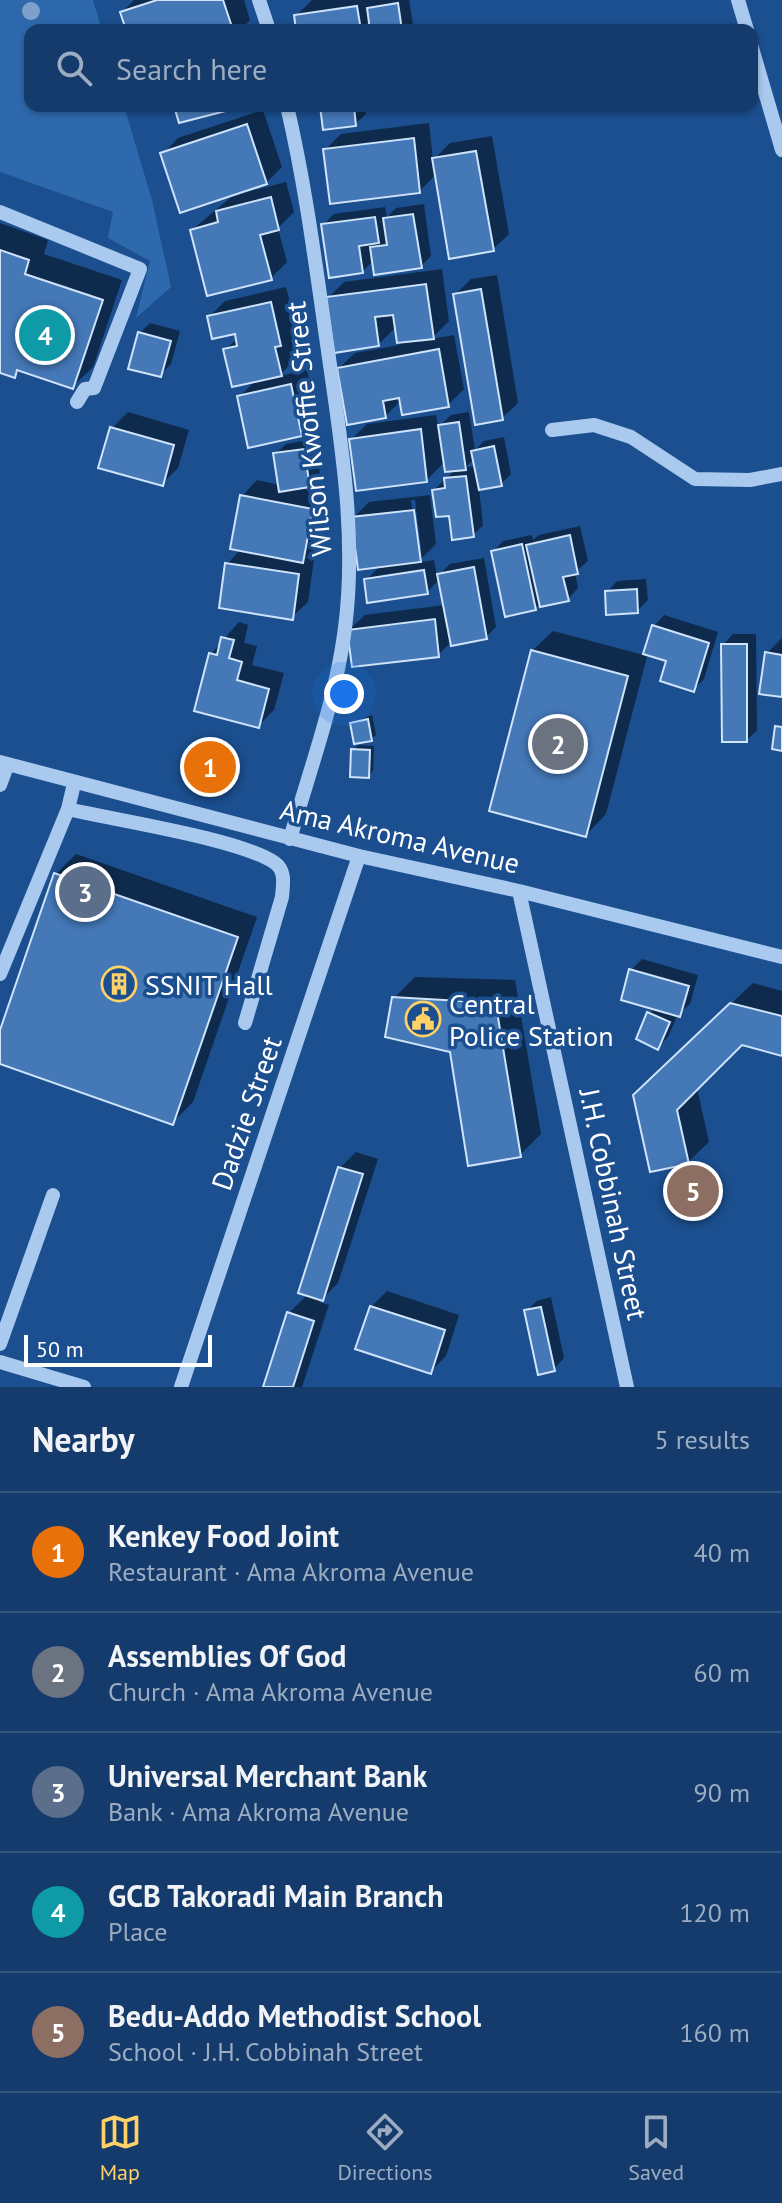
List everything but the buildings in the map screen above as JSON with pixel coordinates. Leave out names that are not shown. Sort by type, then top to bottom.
[{"type":"street","points":[[259,0],[267,24]]},
{"type":"street","points":[[738,0],[745,24]]},
{"type":"street","points":[[758,68],[782,150]]},
{"type":"street","name":"Wilson Kwoffie Street","points":[[288,112],[303,175],[349,511],[349,567],[339,670],[290,839]]},
{"type":"street","points":[[0,212],[140,269],[94,388],[85,389],[77,402]]},
{"type":"street","points":[[552,430],[594,425],[631,437],[695,479],[750,480],[782,474]]},
{"type":"street","points":[[0,785],[2,765]]},
{"type":"street","name":"Ama Akroma Avenue","points":[[2,765],[359,856],[519,891],[782,957]]},
{"type":"street","points":[[0,974],[68,809],[74,784]]},
{"type":"street","points":[[68,809],[244,849],[276,864],[284,876],[282,897],[245,1023]]},
{"type":"street","points":[[244,849],[250,827]]},
{"type":"street","name":"Dadzie Street","points":[[181,1387],[359,856]]},
{"type":"street","name":"J.H. Cobbinah Street","points":[[519,891],[627,1387]]},
{"type":"street","points":[[0,1344],[53,1195]]},
{"type":"street","points":[[0,1362],[84,1387]]},
{"type":"shaded area","points":[[0,0],[93,0],[100,24],[24,24],[24,112],[126,112],[152,200],[171,287],[136,318],[150,261],[108,238],[113,212],[0,172]]},
{"type":"place","name":"GCB Takoradi Main Branch","points":[[45,335]]},
{"type":"place","name":"Assemblies Of God","points":[[558,744]]},
{"type":"place","name":"Kenkey Food Joint","points":[[210,767]]},
{"type":"place","name":"Universal Merchant Bank","points":[[85,892]]},
{"type":"place","name":"SSNIT Hall","points":[[119,984]]},
{"type":"place","name":"Central Police Station","points":[[423,1019]]},
{"type":"place","name":"Bedu-Addo Methodist School","points":[[693,1191]]}]
